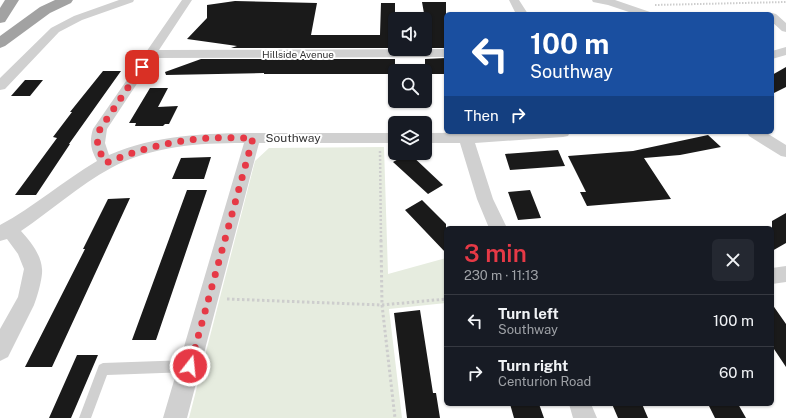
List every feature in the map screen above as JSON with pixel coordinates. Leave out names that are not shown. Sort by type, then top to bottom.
[{"type":"highway","points":[[0,19],[12,0]]},
{"type":"highway","points":[[0,40],[30,13],[53,0]]},
{"type":"highway","points":[[0,43],[45,10],[66,0]]},
{"type":"street","points":[[0,86],[55,30],[78,18],[128,0]]},
{"type":"street","points":[[106,163],[98,148],[97,140],[100,129],[187,0]]},
{"type":"street","points":[[514,0],[521,12]]},
{"type":"street","points":[[597,0],[610,2],[640,12]]},
{"type":"street","points":[[774,18],[786,29]]},
{"type":"street","points":[[774,54],[786,51]]},
{"type":"street","name":"Hillside Avenue","points":[[151,54],[444,53]]},
{"type":"street","points":[[432,138],[466,138],[531,134]]},
{"type":"street","points":[[757,134],[786,152]]},
{"type":"street","points":[[175,418],[253,138]]},
{"type":"street","name":"Southway","points":[[4,232],[46,206],[72,185],[106,163],[154,146],[199,139],[388,138]]},
{"type":"street","points":[[466,138],[485,199],[497,226]]},
{"type":"street","points":[[0,350],[27,298],[33,269],[26,250],[4,232]]},
{"type":"street","points":[[774,276],[786,274]]},
{"type":"street","points":[[581,406],[585,418]]},
{"type":"lane","points":[[85,418],[103,369],[190,366]]},
{"type":"path","points":[[644,12],[650,5],[786,2]]},
{"type":"path","points":[[388,138],[382,305],[395,418]]},
{"type":"path","points":[[209,298],[382,305],[444,299]]},
{"type":"shaded area","points":[[384,147],[388,274],[444,259],[444,303],[389,309],[402,418],[189,418],[255,161],[269,148]]},
{"type":"building","points":[[235,1],[317,3],[311,35],[380,35],[381,3],[395,3],[395,12],[388,12],[388,48],[231,48],[237,46],[187,39],[207,18],[207,5]]},
{"type":"building","points":[[422,2],[446,2],[446,12],[444,12],[444,48],[432,48],[432,12],[424,12]]},
{"type":"building","points":[[444,58],[444,74],[432,74],[432,64],[425,64],[425,59]]},
{"type":"building","points":[[201,59],[395,59],[395,64],[388,64],[388,74],[264,73],[166,75],[165,72]]},
{"type":"building","points":[[786,67],[786,87],[774,93],[774,74]]},
{"type":"building","points":[[103,71],[121,71],[69,144],[36,195],[15,195],[57,138],[53,137],[72,112],[70,112]]},
{"type":"building","points":[[25,80],[43,80],[30,96],[11,96]]},
{"type":"building","points":[[150,88],[168,88],[158,107],[178,106],[169,124],[165,124],[163,126],[135,126],[136,123],[129,123]]},
{"type":"building","points":[[708,135],[721,147],[680,155],[644,158],[671,199],[587,206],[580,192],[586,192],[568,156],[633,151]]},
{"type":"building","points":[[558,150],[565,166],[510,170],[505,154]]},
{"type":"building","points":[[211,157],[204,179],[172,179],[181,158]]},
{"type":"building","points":[[397,160],[416,160],[443,185],[428,194],[393,162]]},
{"type":"building","points":[[187,190],[207,190],[156,340],[132,340]]},
{"type":"building","points":[[530,190],[541,218],[518,220],[508,192]]},
{"type":"building","points":[[130,198],[52,367],[25,367],[85,249],[83,249],[108,199]]},
{"type":"building","points":[[422,200],[446,224],[446,226],[444,226],[444,251],[405,210]]},
{"type":"building","points":[[786,213],[786,243],[774,250],[774,226],[772,226],[772,221]]},
{"type":"building","points":[[774,307],[786,324],[786,367],[774,349]]},
{"type":"building","points":[[420,310],[433,393],[436,393],[440,418],[407,418],[394,313]]},
{"type":"building","points":[[77,355],[98,355],[71,418],[49,418]]},
{"type":"building","points":[[511,406],[540,406],[544,418],[514,418]]},
{"type":"building","points":[[613,406],[643,406],[648,418],[618,418]]},
{"type":"building","points":[[709,406],[739,406],[746,418],[715,418]]},
{"type":"route","points":[[142,67],[100,129],[97,140],[98,148],[106,163],[154,146],[199,139],[253,138],[190,366]]}]
